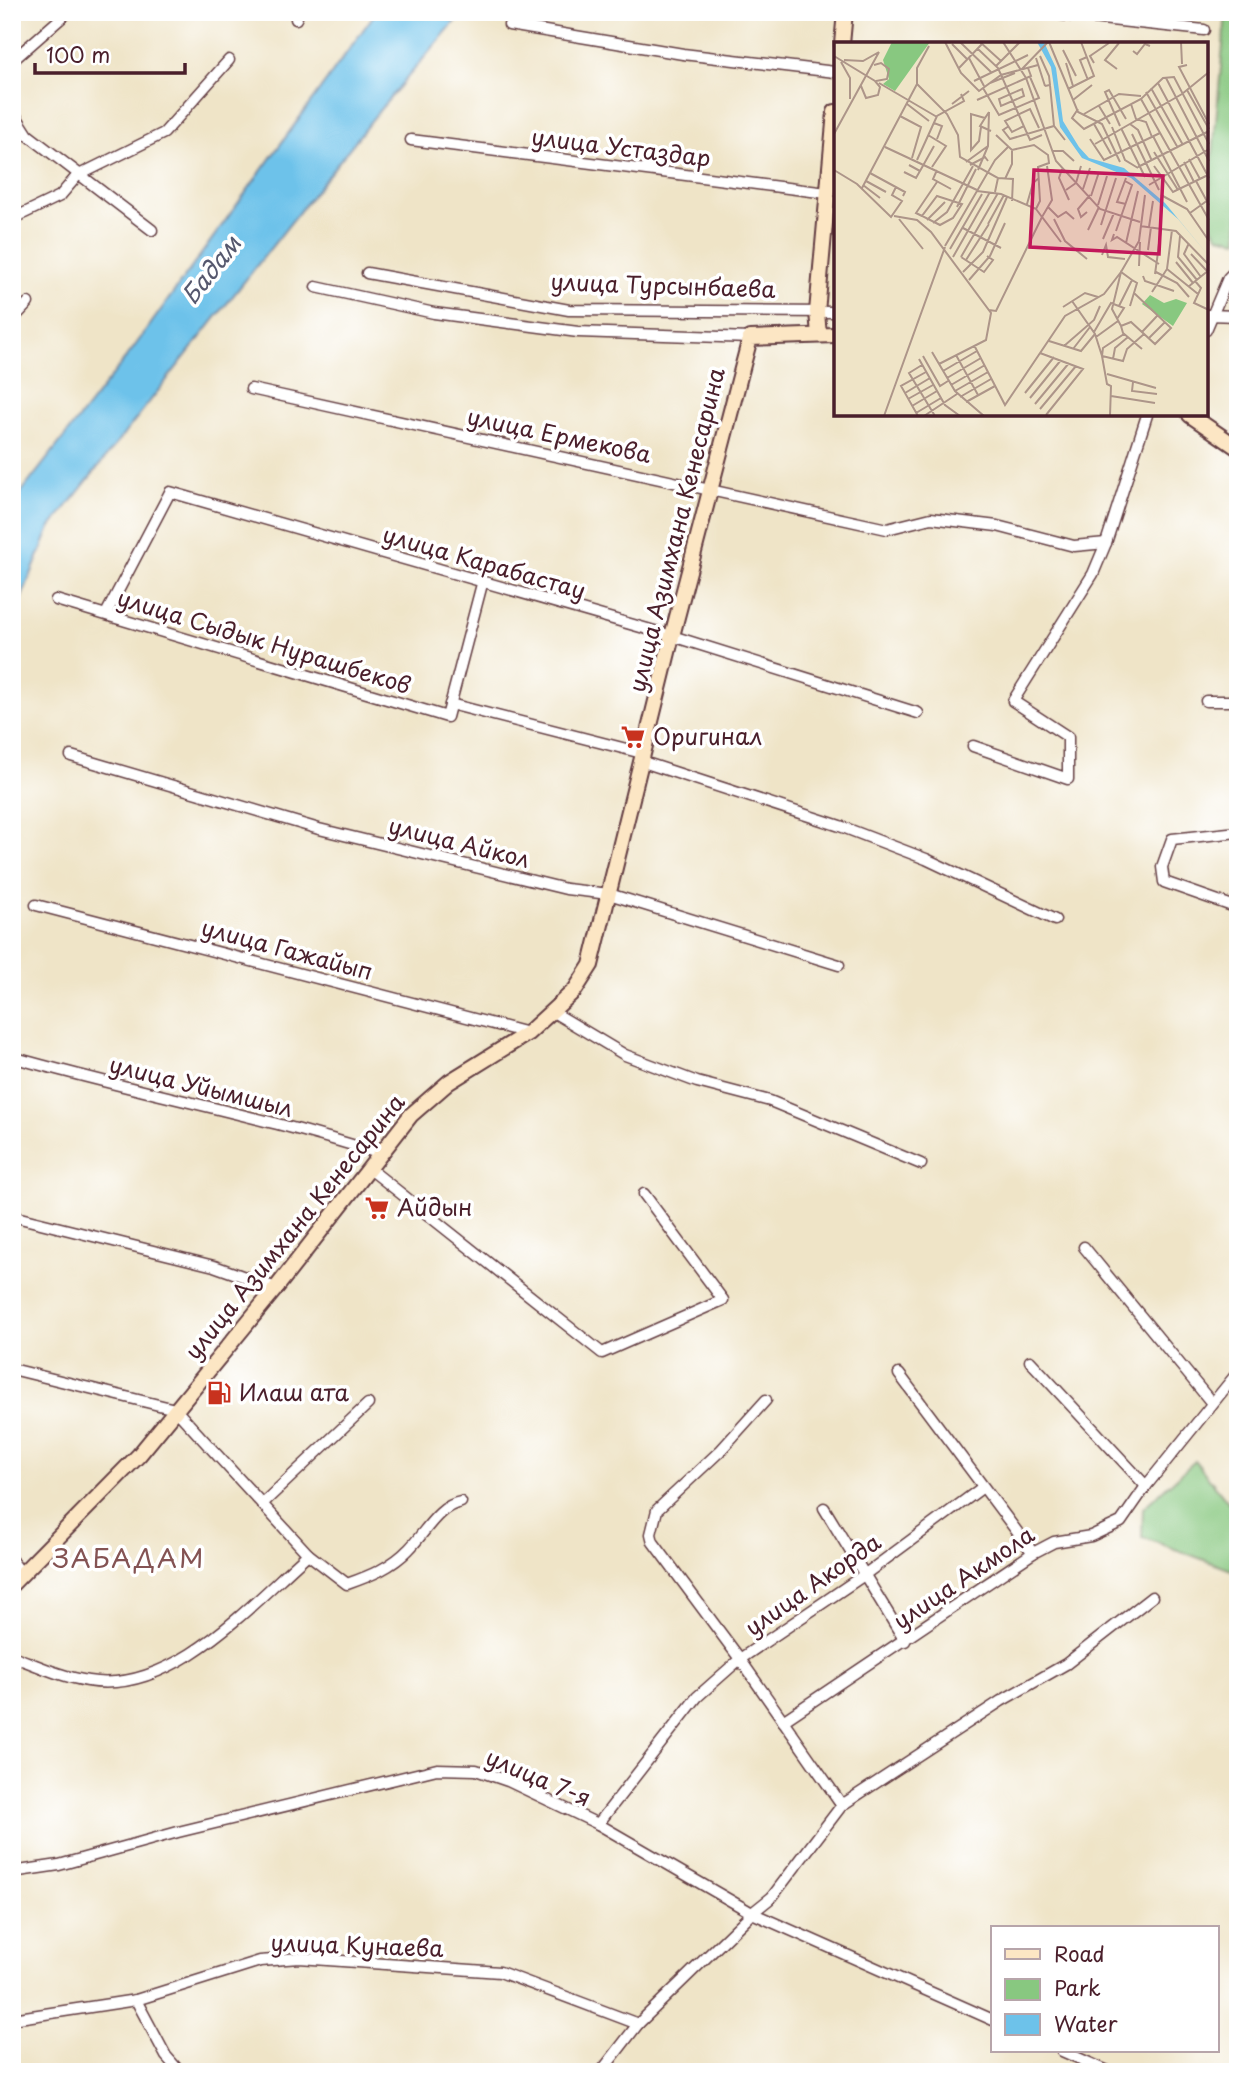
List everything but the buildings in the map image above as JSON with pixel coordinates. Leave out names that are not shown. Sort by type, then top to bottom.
[{"type":"street","points":[[12,61],[68,12]]},
{"type":"street","points":[[842,42],[845,12]]},
{"type":"street","points":[[1036,12],[1104,15],[1205,30]]},
{"type":"street","points":[[509,25],[683,54],[834,72]]},
{"type":"street","points":[[12,219],[60,197],[78,176],[163,133],[229,60]]},
{"type":"street","points":[[12,110],[28,135],[78,176],[152,230]]},
{"type":"street","points":[[819,335],[817,312],[834,135]]},
{"type":"street","name":"улица Устаздар","points":[[411,140],[827,193]]},
{"type":"street","points":[[1238,268],[1227,278],[1209,315],[1238,316]]},
{"type":"street","name":"улица Турсынбаева","points":[[367,273],[569,310],[834,312]]},
{"type":"street","name":"улица Турсынбаева","points":[[316,287],[434,313],[578,332],[750,338]]},
{"type":"street","points":[[12,320],[28,303]]},
{"type":"street","points":[[750,338],[834,335]]},
{"type":"street","name":"улица Азимхана Кенесарина","points":[[17,1579],[139,1455],[276,1289],[411,1115],[449,1082],[528,1032],[553,1012],[575,990],[591,965],[641,757],[750,338]]},
{"type":"street","name":"улица Ермекова","points":[[251,389],[887,529],[931,518],[997,526],[1073,546],[1106,543]]},
{"type":"street","points":[[974,746],[1068,779],[1068,737],[1013,701],[1093,574],[1106,543],[1147,416]]},
{"type":"street","points":[[1191,416],[1238,448]]},
{"type":"street","name":"улица Карабастау","points":[[106,614],[170,492],[482,584],[672,636],[918,713]]},
{"type":"street","points":[[482,584],[450,704],[641,757],[841,825],[926,859],[1055,920]]},
{"type":"street","name":"улица Сыдык Нурашбеков","points":[[56,600],[447,718],[450,704]]},
{"type":"street","points":[[1206,701],[1238,701]]},
{"type":"street","name":"улица Айкол","points":[[71,757],[319,829],[566,889],[609,894],[839,965]]},
{"type":"street","points":[[1238,832],[1172,839],[1162,867],[1164,882],[1238,908]]},
{"type":"street","name":"улица Гажайып","points":[[36,905],[528,1032]]},
{"type":"street","points":[[553,1012],[625,1055],[697,1082],[770,1101],[921,1164]]},
{"type":"street","name":"улица Уйымшыл","points":[[12,1057],[117,1087],[334,1139],[381,1154]]},
{"type":"street","points":[[370,1169],[602,1353],[723,1300],[644,1194]]},
{"type":"street","points":[[12,1216],[214,1266],[276,1289]]},
{"type":"street","points":[[1084,1247],[1211,1402]]},
{"type":"street","points":[[1030,1361],[1146,1486]]},
{"type":"street","points":[[12,1369],[175,1409],[308,1554],[347,1584],[372,1575],[408,1550],[442,1512],[461,1502]]},
{"type":"street","name":"улица Акмола","points":[[783,1721],[1033,1553],[1054,1542],[1091,1536],[1121,1522],[1211,1402],[1238,1372]]},
{"type":"street","points":[[899,1374],[1033,1553]]},
{"type":"street","points":[[598,1824],[697,1697],[740,1659],[653,1542],[651,1534],[656,1510],[720,1451],[766,1400]]},
{"type":"street","points":[[262,1504],[368,1404]]},
{"type":"street","name":"улица Акорда","points":[[842,1805],[740,1659],[983,1488]]},
{"type":"street","points":[[824,1507],[905,1641]]},
{"type":"street","points":[[12,1656],[89,1682],[121,1681],[165,1667],[195,1653],[308,1554]]},
{"type":"street","points":[[12,1561],[17,1579]]},
{"type":"street","points":[[601,2072],[638,2024],[752,1913],[772,1897],[842,1805],[1000,1701],[1066,1664],[1152,1597]]},
{"type":"street","name":"улица 7-я","points":[[12,1872],[58,1865],[178,1832],[437,1769],[476,1770],[598,1824],[752,1913],[991,2019]]},
{"type":"street","name":"улица Кунаева","points":[[12,2019],[136,2000],[260,1961],[299,1958],[500,1972],[638,2024]]},
{"type":"street","points":[[136,2000],[166,2056],[180,2072]]},
{"type":"street","points":[[1064,2052],[1110,2072]]},
{"type":"green space","points":[[1226,12],[1238,12],[1238,240],[1219,236],[1208,221]]},
{"type":"green space","points":[[1195,1461],[1238,1514],[1237,1572],[1142,1537],[1143,1508]]},
{"type":"water","name":"Бадам","points":[[376,12],[463,12],[378,112],[50,528],[12,621],[12,504],[132,350]]},
{"type":"place","name":"Оригинал","points":[[633,737]]},
{"type":"place","name":"Айдын","points":[[377,1208]]},
{"type":"place","name":"Илаш ата","points":[[219,1393]]},
{"type":"district","name":"ЗАБАДАМ","points":[[129,1559]]}]
